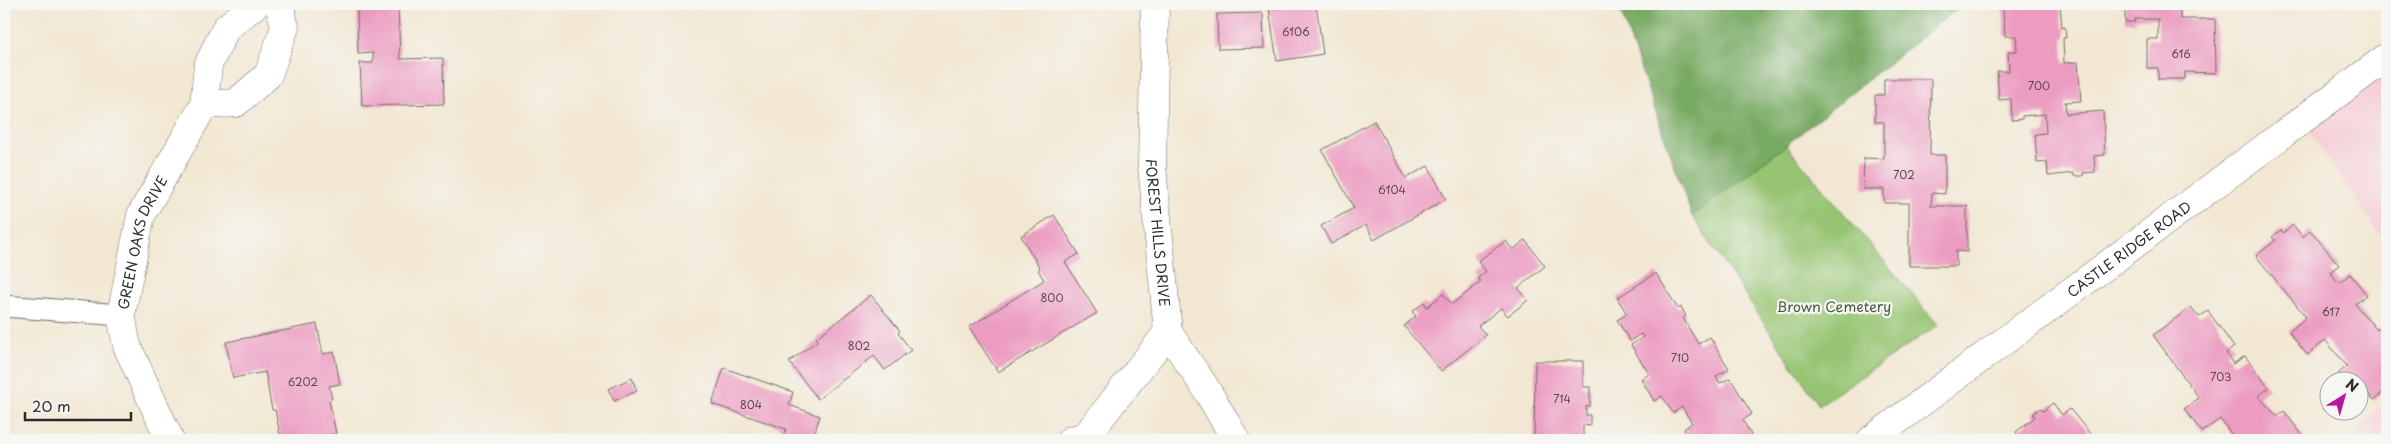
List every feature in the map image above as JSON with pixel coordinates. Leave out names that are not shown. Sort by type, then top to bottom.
[{"type":"street","name":"GREEN OAKS DRIVE","points":[[170,440],[127,346],[121,315],[141,216],[204,105],[208,65],[226,28],[256,4]]},
{"type":"street","points":[[204,105],[236,103],[268,75],[285,27],[279,4]]},
{"type":"street","name":"FOREST HILLS DRIVE","points":[[1155,4],[1152,166],[1168,332],[1205,387],[1236,440]]},
{"type":"street","name":"CASTLE RIDGE ROAD","points":[[1871,440],[2387,56]]},
{"type":"street","points":[[1071,440],[1086,436],[1168,332]]},
{"type":"lane","points":[[4,306],[121,315]]},
{"type":"shaded area","points":[[2387,57],[2387,245],[2302,121]]},
{"type":"shaded area","points":[[2387,400],[2387,440],[2347,440],[2365,422],[2368,422],[2368,419]]},
{"type":"green space","points":[[1618,4],[1963,4],[1786,145],[1692,216]]},
{"type":"green space","name":"Brown Cemetery","points":[[1786,145],[1938,325],[1819,405],[1692,216]]},
{"type":"building","points":[[357,4],[398,4],[400,59],[443,58],[444,104],[362,106],[360,63],[373,63],[373,53],[358,54]]},
{"type":"building","points":[[1301,4],[1316,4],[1323,54],[1277,61],[1269,9]]},
{"type":"building","points":[[2014,4],[2060,4],[2062,28],[2065,27],[2066,38],[2063,38],[2064,63],[2078,62],[2081,101],[2065,102],[2066,114],[2103,111],[2105,155],[2094,156],[2095,172],[2083,173],[2083,176],[2074,176],[2073,173],[2048,176],[2047,162],[2037,163],[2035,134],[2046,133],[2045,114],[2022,116],[2022,119],[2012,120],[2011,99],[1999,100],[1997,71],[2009,71],[2008,52],[2017,51],[2016,36],[2005,36],[2003,8],[2014,7]]},
{"type":"building","points":[[2125,4],[2195,4],[2195,9],[2180,9],[2180,19],[2215,19],[2216,73],[2185,72],[2185,79],[2158,79],[2158,68],[2147,68],[2147,39],[2158,39],[2158,19],[2134,19],[2135,22],[2125,22]]},
{"type":"building","points":[[1263,13],[1264,48],[1218,49],[1217,14]]},
{"type":"building","points":[[1884,79],[1931,79],[1930,155],[1945,155],[1945,194],[1932,193],[1931,206],[1967,206],[1967,252],[1956,251],[1956,266],[1909,266],[1909,203],[1884,203],[1884,189],[1863,189],[1864,158],[1884,159],[1884,122],[1875,122],[1875,95],[1884,95]]},
{"type":"building","points":[[1374,121],[1406,178],[1428,166],[1446,199],[1374,240],[1366,225],[1331,244],[1321,226],[1354,208],[1322,150]]},
{"type":"building","points":[[1054,215],[1079,254],[1065,262],[1097,313],[998,372],[969,327],[1044,280],[1038,270],[1040,268],[1021,236]]},
{"type":"building","points":[[2293,225],[2303,237],[2310,230],[2339,265],[2330,272],[2339,283],[2350,274],[2367,295],[2355,304],[2377,330],[2379,328],[2386,336],[2382,339],[2387,345],[2387,389],[2374,400],[2368,393],[2368,372],[2340,372],[2347,366],[2325,340],[2307,355],[2289,332],[2306,317],[2256,256],[2276,240],[2272,237],[2281,230],[2284,233]]},
{"type":"building","points":[[1525,240],[1545,266],[1518,288],[1528,300],[1508,316],[1501,308],[1478,326],[1486,335],[1441,371],[1404,326],[1416,316],[1412,312],[1424,302],[1427,307],[1443,294],[1452,304],[1481,282],[1478,278],[1486,271],[1478,261],[1506,241],[1513,250]]},
{"type":"building","points":[[1656,273],[1678,309],[1681,307],[1686,316],[1683,318],[1698,344],[1710,337],[1729,369],[1716,376],[1720,383],[1730,378],[1752,414],[1743,420],[1751,435],[1743,440],[1692,440],[1684,429],[1692,423],[1682,407],[1673,413],[1662,396],[1654,401],[1641,379],[1649,374],[1631,345],[1643,337],[1641,334],[1630,341],[1617,320],[1627,314],[1617,298]]},
{"type":"building","points":[[871,295],[900,331],[898,333],[911,350],[885,370],[874,356],[818,399],[789,362],[818,340],[816,338]]},
{"type":"building","points":[[2191,307],[2199,317],[2208,311],[2234,347],[2226,353],[2233,364],[2245,356],[2269,388],[2258,396],[2277,416],[2284,411],[2306,440],[2236,440],[2220,419],[2202,432],[2184,409],[2199,398],[2153,335]]},
{"type":"building","points":[[317,324],[323,354],[334,352],[340,384],[329,386],[332,399],[329,400],[336,434],[302,440],[281,440],[275,410],[272,410],[265,372],[233,378],[226,342]]},
{"type":"building","points":[[1535,361],[1583,361],[1583,387],[1590,387],[1590,406],[1586,406],[1586,415],[1590,415],[1590,426],[1583,425],[1583,438],[1597,438],[1597,440],[1534,440]]},
{"type":"building","points":[[724,368],[793,392],[789,405],[820,416],[812,440],[782,440],[786,429],[712,404]]},
{"type":"building","points":[[632,378],[637,391],[614,401],[608,389]]},
{"type":"building","points":[[2053,403],[2062,415],[2070,409],[2095,440],[2022,440],[2016,432],[2035,417],[2033,414],[2040,408],[2043,411]]}]
